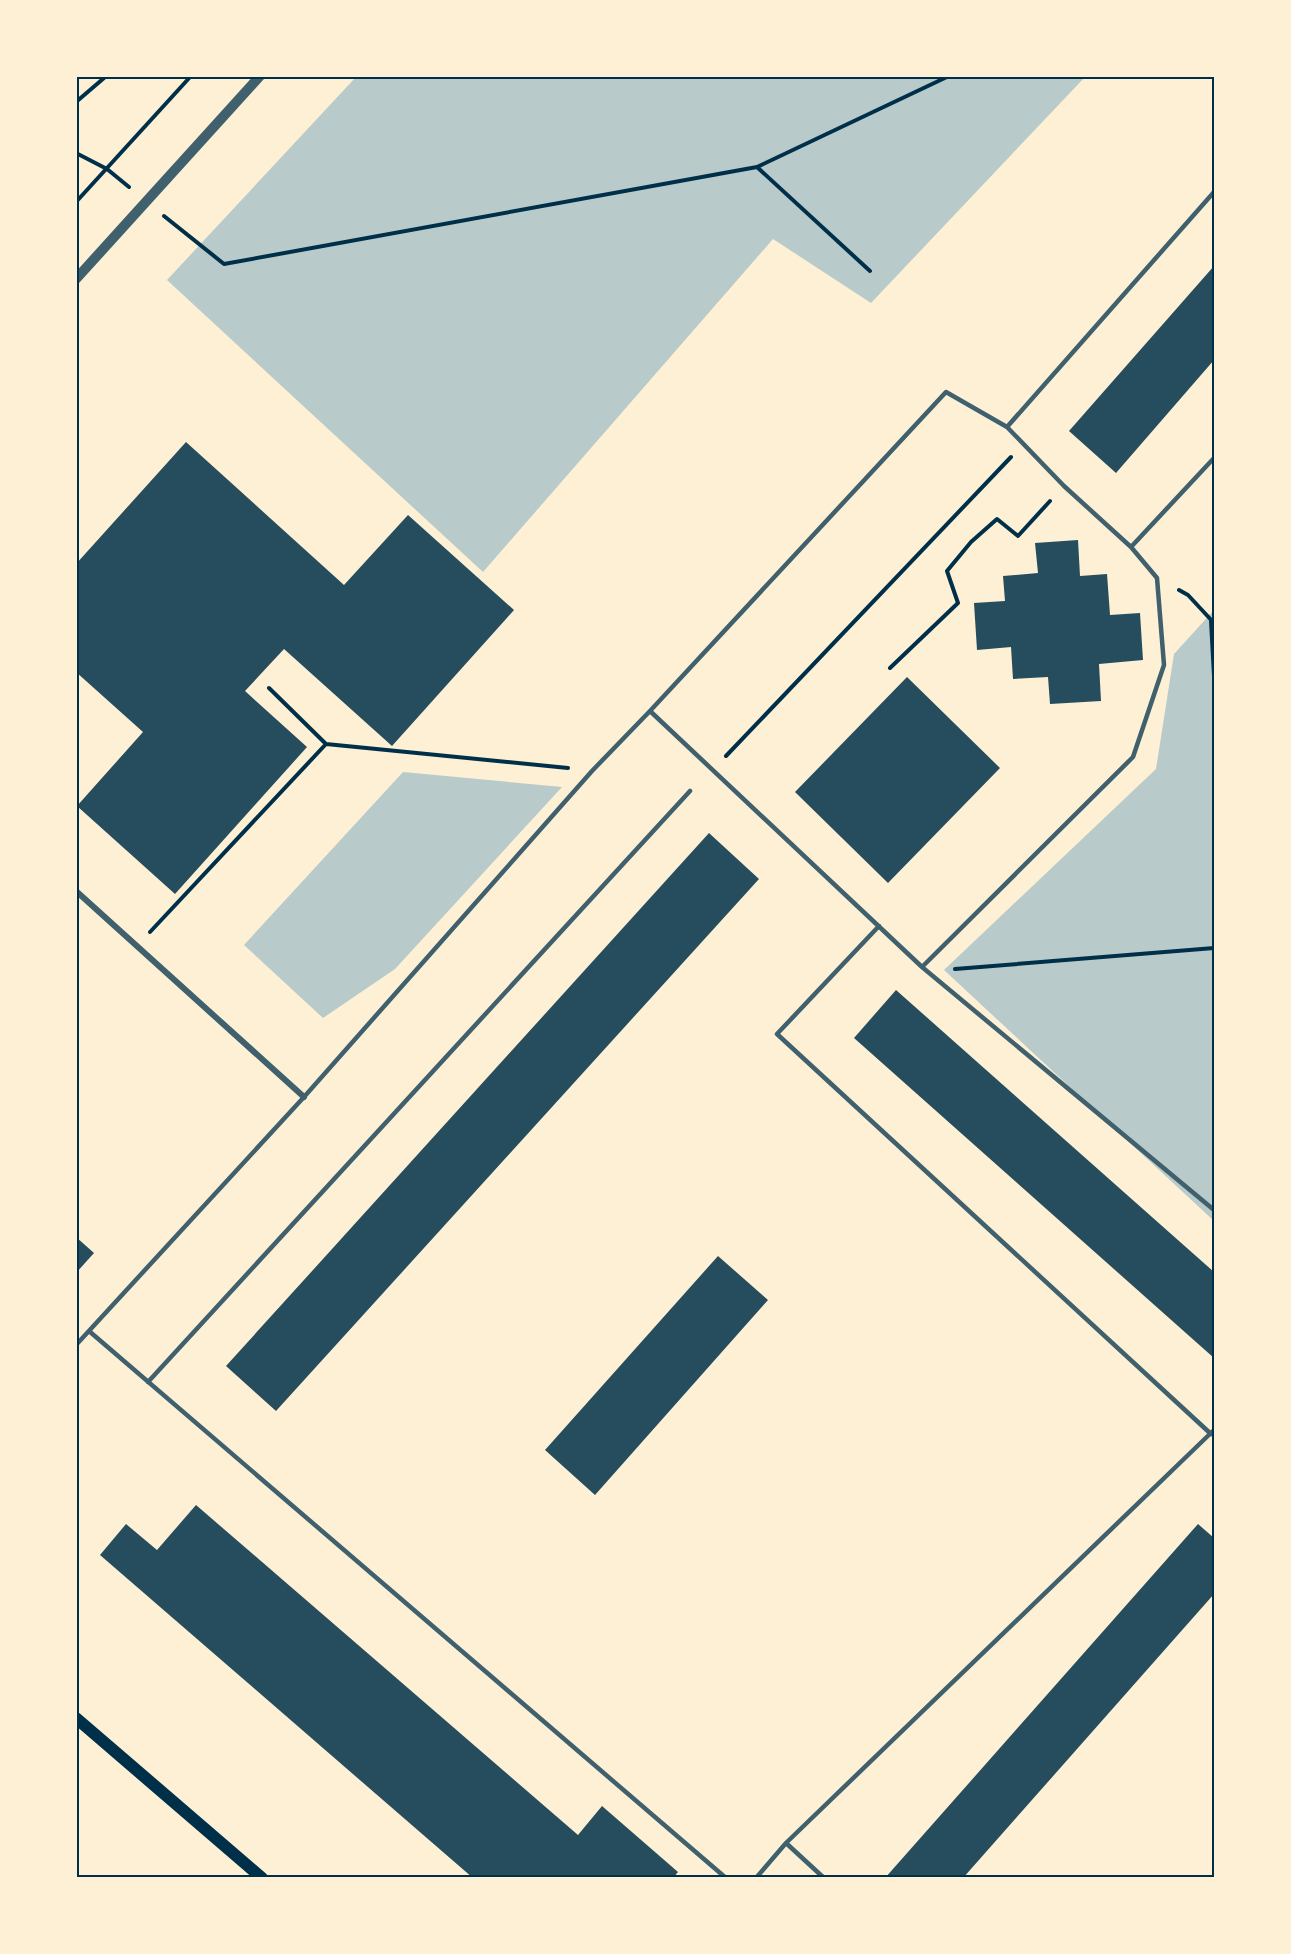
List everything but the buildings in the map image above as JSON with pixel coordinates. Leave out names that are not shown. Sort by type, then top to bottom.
[{"type":"main road","points":[[76,1718],[262,1878]]},
{"type":"street","points":[[76,279],[260,76]]},
{"type":"street","points":[[76,891],[304,1097]]},
{"type":"lane","points":[[1007,427],[1215,192]]},
{"type":"lane","points":[[76,1345],[304,1097],[592,771],[946,392],[1007,427],[1064,486],[1131,547],[1157,578],[1164,665],[1133,757],[922,967]]},
{"type":"lane","points":[[1131,547],[1215,458]]},
{"type":"lane","points":[[650,711],[922,967],[1215,1210]]},
{"type":"lane","points":[[148,1382],[690,791]]},
{"type":"lane","points":[[756,1878],[786,1843],[1213,1432],[777,1034],[879,926]]},
{"type":"lane","points":[[89,1331],[726,1878]]},
{"type":"lane","points":[[786,1843],[824,1878]]},
{"type":"path","points":[[76,102],[104,78],[101,76]]},
{"type":"path","points":[[76,202],[191,76]]},
{"type":"path","points":[[224,264],[757,167],[948,76]]},
{"type":"path","points":[[757,167],[870,271]]},
{"type":"path","points":[[712,770],[1023,444]]},
{"type":"path","points":[[890,668],[958,603],[946,571],[971,542],[997,519],[1018,536],[1064,486]]},
{"type":"path","points":[[1157,578],[1188,596],[1213,622],[1215,676]]},
{"type":"path","points":[[269,688],[326,744],[592,771]]},
{"type":"path","points":[[137,945],[326,744]]},
{"type":"path","points":[[922,967],[944,970],[1215,948]]},
{"type":"shaded area","points":[[356,77],[1085,77],[871,303],[773,239],[483,572],[167,280]]},
{"type":"shaded area","points":[[1214,610],[1214,1221],[944,970],[1156,769],[1174,654]]},
{"type":"shaded area","points":[[403,772],[562,787],[395,969],[323,1018],[244,945]]}]
